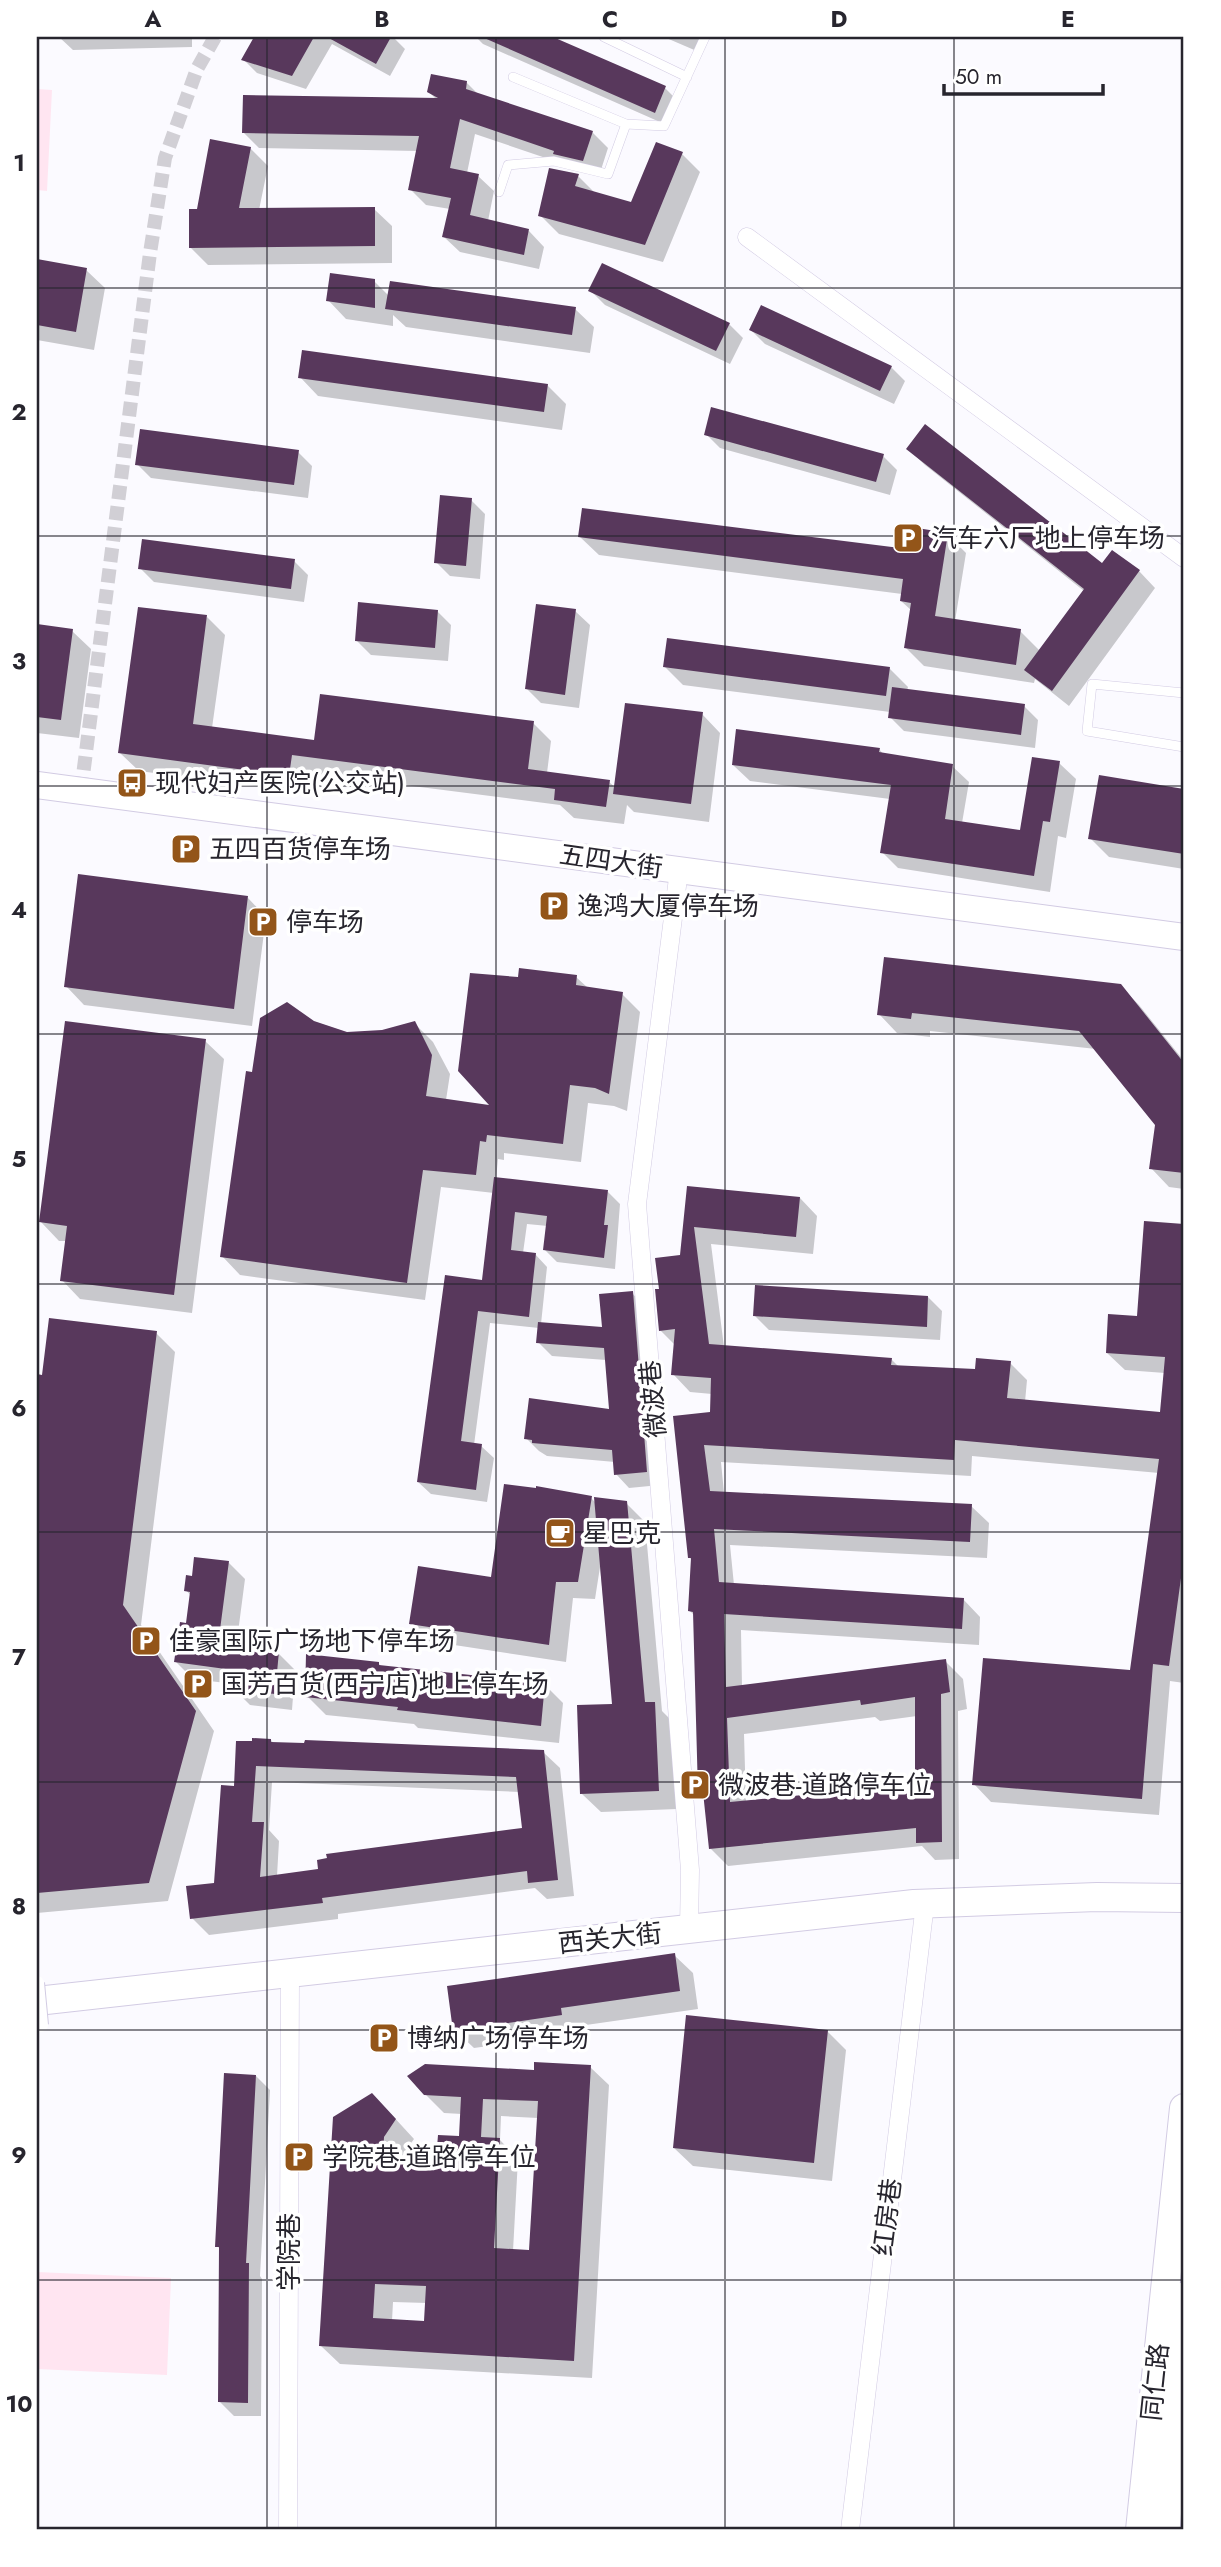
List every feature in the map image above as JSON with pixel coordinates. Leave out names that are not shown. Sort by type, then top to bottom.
[{"type":"highway","points":[[1163,2530],[1184,2299]]},
{"type":"main road","name":"五四大街","points":[[37,785],[1184,937]]},
{"type":"main road","name":"西关大街","points":[[39,2013],[289,1974],[925,1904],[1097,1897],[1184,1898]]},
{"type":"main road","name":"同仁路","points":[[1140,2530],[1184,2108]]},
{"type":"street","points":[[747,237],[1184,558]]},
{"type":"street","name":"微波巷","points":[[679,870],[637,1204],[690,1870],[689,1929]]},
{"type":"street","name":"红房巷","points":[[850,2530],[925,1904]]},
{"type":"street","name":"学院巷","points":[[288,2530],[289,1974]]},
{"type":"street","points":[[37,1983],[39,2013]]},
{"type":"lane","points":[[604,37],[687,77]]},
{"type":"lane","points":[[513,78],[626,124],[664,126],[705,37]]},
{"type":"lane","points":[[499,192],[508,165],[554,162],[608,174],[626,124]]},
{"type":"lane","points":[[1184,693],[1091,684],[1087,732],[1184,747]]},
{"type":"shaded area","points":[[37,89],[52,90],[47,191],[37,190]]},
{"type":"shaded area","points":[[37,2272],[171,2278],[167,2375],[37,2369]]},
{"type":"building","points":[[254,37],[314,37],[292,76],[241,60]]},
{"type":"building","points":[[327,37],[391,37],[376,64]]},
{"type":"building","points":[[482,37],[553,37],[666,86],[655,113]]},
{"type":"building","points":[[431,74],[467,81],[466,89],[593,131],[583,161],[553,154],[554,151],[460,119],[450,168],[479,174],[470,215],[529,229],[524,255],[442,237],[451,198],[408,190],[419,136],[242,133],[243,95],[438,98],[427,92]]},
{"type":"building","points":[[210,139],[251,147],[239,208],[375,207],[375,246],[189,248],[189,209],[197,209]]},
{"type":"building","points":[[656,142],[683,152],[645,245],[538,216],[549,168],[579,174],[575,186],[631,202]]},
{"type":"building","points":[[37,259],[87,268],[76,332],[37,325]]},
{"type":"building","points":[[602,263],[730,323],[716,351],[588,291]]},
{"type":"building","points":[[330,273],[375,279],[375,308],[326,301]]},
{"type":"building","points":[[390,281],[576,307],[572,335],[385,309]]},
{"type":"building","points":[[761,305],[892,366],[880,391],[749,330]]},
{"type":"building","points":[[302,350],[548,384],[544,412],[298,378]]},
{"type":"building","points":[[711,407],[884,454],[876,482],[704,435]]},
{"type":"building","points":[[925,424],[1102,563],[1112,550],[1140,570],[1052,691],[1024,670],[1084,589],[906,449]]},
{"type":"building","points":[[140,429],[299,450],[294,485],[135,465]]},
{"type":"building","points":[[440,495],[472,498],[466,566],[434,563]]},
{"type":"building","points":[[582,508],[908,549],[911,527],[948,533],[935,616],[1021,629],[1016,665],[904,648],[911,603],[900,601],[903,579],[578,537]]},
{"type":"building","points":[[142,539],[295,559],[291,589],[138,569]]},
{"type":"building","points":[[358,602],[438,610],[435,648],[355,641]]},
{"type":"building","points":[[536,604],[576,609],[565,695],[525,689]]},
{"type":"building","points":[[138,607],[207,615],[193,724],[314,740],[320,694],[534,721],[528,769],[610,780],[606,807],[554,800],[555,789],[292,755],[289,776],[118,753]]},
{"type":"building","points":[[37,624],[73,629],[61,720],[37,717]]},
{"type":"building","points":[[667,638],[890,667],[886,696],[663,667]]},
{"type":"building","points":[[892,687],[1025,704],[1021,735],[888,718]]},
{"type":"building","points":[[625,703],[703,712],[691,804],[613,794]]},
{"type":"building","points":[[736,729],[880,748],[879,752],[953,764],[945,819],[1020,830],[1032,757],[1060,761],[1050,822],[1043,821],[1034,876],[880,853],[891,785],[732,765]]},
{"type":"building","points":[[1099,775],[1184,789],[1184,854],[1088,839]]},
{"type":"building","points":[[78,874],[248,896],[234,1009],[64,987]]},
{"type":"building","points":[[884,957],[1121,984],[1184,1063],[1184,1173],[1149,1169],[1155,1125],[1079,1031],[912,1013],[911,1019],[877,1015]]},
{"type":"building","points":[[519,968],[577,975],[576,985],[623,992],[609,1094],[595,1088],[570,1085],[563,1144],[487,1135],[486,1142],[480,1141],[476,1175],[423,1170],[407,1283],[220,1257],[246,1071],[252,1072],[260,1018],[287,1002],[314,1021],[347,1032],[382,1030],[415,1021],[432,1055],[426,1096],[489,1105],[458,1071],[470,973],[518,977]]},
{"type":"building","points":[[65,1021],[206,1039],[174,1295],[60,1281],[67,1226],[39,1222]]},
{"type":"building","points":[[494,1177],[608,1190],[604,1258],[543,1250],[547,1216],[515,1212],[511,1250],[536,1253],[529,1317],[478,1311],[461,1441],[482,1444],[476,1490],[417,1482],[445,1275],[482,1280]]},
{"type":"building","points":[[687,1186],[800,1197],[796,1237],[694,1227],[709,1344],[892,1358],[891,1365],[975,1369],[976,1358],[1011,1361],[1007,1398],[1160,1412],[1165,1357],[1106,1353],[1108,1314],[1137,1316],[1144,1221],[1184,1224],[1184,1556],[1169,1666],[1153,1664],[1142,1799],[972,1785],[983,1658],[1130,1670],[1159,1459],[955,1440],[954,1460],[704,1445],[710,1491],[972,1504],[970,1542],[714,1529],[719,1582],[964,1598],[962,1629],[724,1614],[726,1687],[946,1659],[950,1692],[941,1694],[942,1842],[916,1843],[916,1828],[709,1849],[703,1792],[698,1792],[693,1612],[688,1611],[691,1558],[688,1558],[673,1416],[710,1412],[711,1378],[671,1375],[675,1329],[659,1331],[655,1289],[659,1289],[655,1258],[680,1255]],"holes":[[[915,1697],[915,1784],[730,1802],[727,1718],[860,1700],[861,1705]]]},
{"type":"building","points":[[755,1285],[928,1296],[927,1327],[753,1316]]},
{"type":"building","points":[[633,1291],[647,1472],[614,1475],[612,1450],[532,1443],[532,1440],[524,1439],[529,1398],[609,1409],[604,1348],[536,1343],[538,1322],[602,1327],[599,1294]]},
{"type":"building","points":[[49,1318],[157,1331],[123,1605],[196,1711],[149,1883],[37,1893],[37,1374],[42,1375]]},
{"type":"building","points":[[504,1484],[536,1486],[592,1496],[578,1582],[556,1582],[549,1645],[409,1624],[418,1566],[491,1577]]},
{"type":"building","points":[[594,1497],[627,1501],[645,1702],[655,1702],[659,1791],[580,1794],[577,1705],[612,1704]]},
{"type":"building","points":[[194,1557],[229,1561],[218,1645],[279,1651],[275,1694],[231,1689],[233,1670],[174,1662],[180,1622],[186,1623],[190,1592],[184,1591],[186,1575],[192,1576]]},
{"type":"building","points":[[306,1654],[379,1662],[379,1665],[545,1683],[541,1726],[305,1697]]},
{"type":"building","points":[[252,1738],[271,1739],[271,1742],[304,1743],[305,1740],[544,1750],[558,1880],[528,1883],[527,1871],[322,1898],[323,1903],[190,1919],[186,1886],[214,1883],[221,1785],[234,1786],[236,1741],[252,1741]],"holes":[[[256,1766],[516,1777],[522,1828],[326,1854],[327,1858],[317,1860],[318,1869],[260,1877],[264,1822],[252,1822]]]},
{"type":"building","points":[[675,1953],[680,1991],[561,2008],[562,2015],[453,2031],[447,1986]]},
{"type":"building","points":[[686,2015],[828,2030],[814,2163],[673,2148]]},
{"type":"building","points":[[534,2062],[591,2065],[574,2361],[319,2346],[333,2117],[372,2093],[396,2119],[384,2137],[383,2158],[436,2160],[438,2135],[459,2136],[461,2097],[424,2095],[407,2076],[425,2064],[534,2070]],"holes":[[[483,2099],[538,2101],[529,2250],[494,2248],[500,2138],[481,2137]],[[375,2284],[426,2286],[424,2321],[373,2318]]]},
{"type":"building","points":[[224,2073],[256,2075],[246,2263],[249,2263],[248,2403],[218,2402],[219,2247],[215,2247]]},
{"type":"tunnel","points":[[81,791],[150,253],[165,158],[197,69],[215,37]]},
{"type":"place","name":"汽车六厂地上停车场","points":[[908,538]]},
{"type":"place","name":"现代妇产医院(公交站)","points":[[132,783]]},
{"type":"place","name":"五四百货停车场","points":[[186,849]]},
{"type":"place","name":"逸鸿大厦停车场","points":[[554,906]]},
{"type":"place","name":"停车场","points":[[263,922]]},
{"type":"place","name":"星巴克","points":[[560,1533]]},
{"type":"place","name":"佳豪国际广场地下停车场","points":[[146,1641]]},
{"type":"place","name":"国芳百货(西宁店)地上停车场","points":[[198,1684]]},
{"type":"place","name":"微波巷-道路停车位","points":[[695,1785]]},
{"type":"place","name":"博纳广场停车场","points":[[384,2038]]},
{"type":"place","name":"学院巷-道路停车位","points":[[299,2157]]}]
